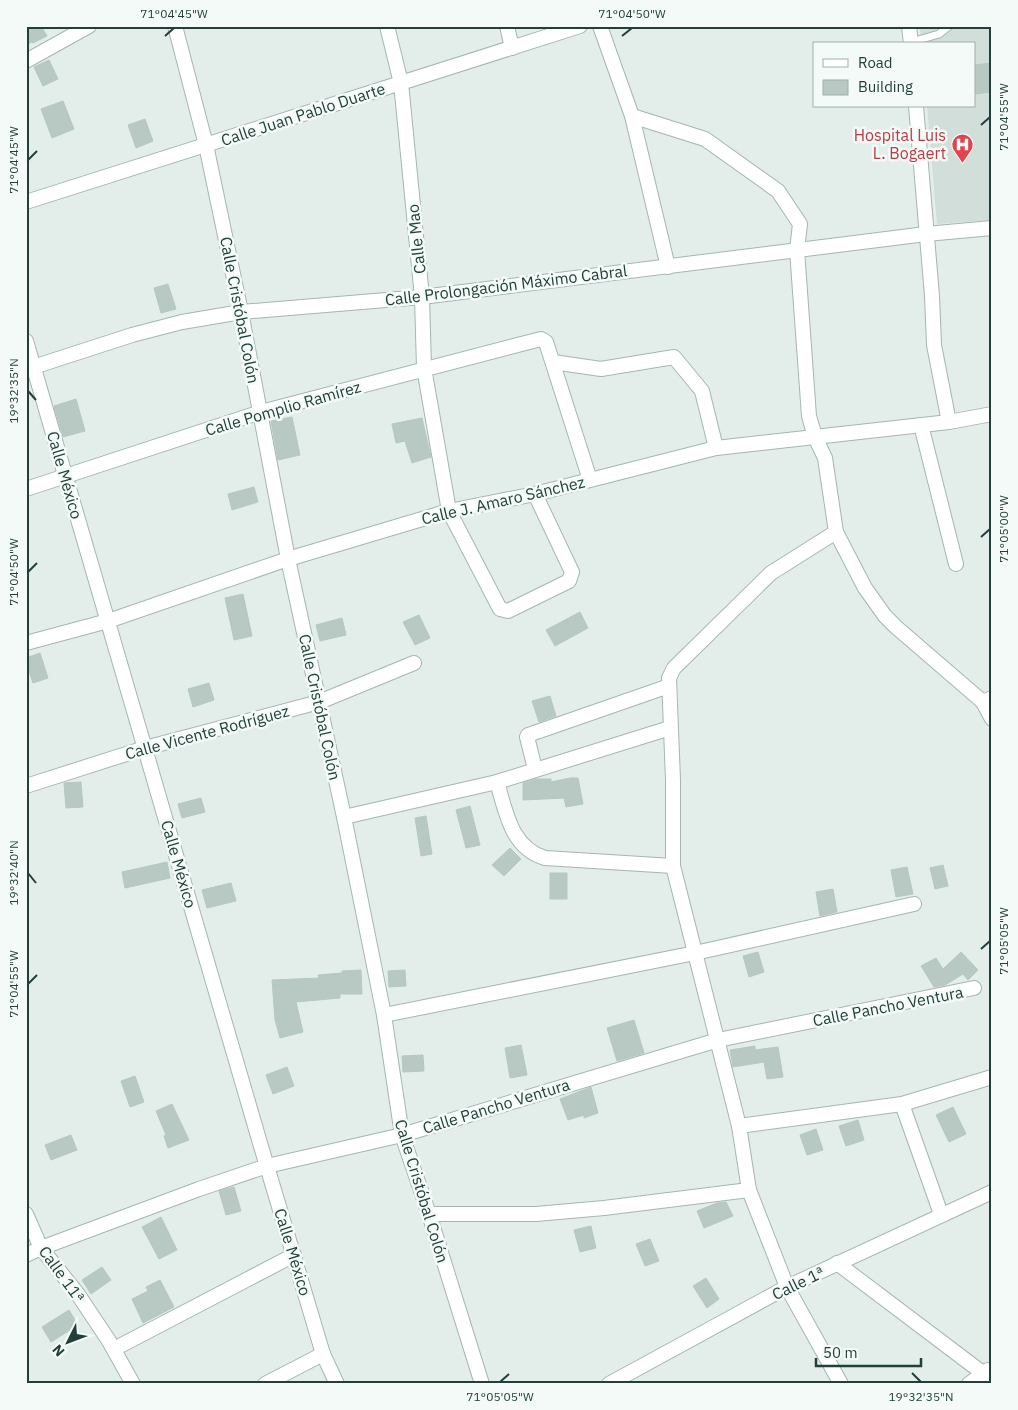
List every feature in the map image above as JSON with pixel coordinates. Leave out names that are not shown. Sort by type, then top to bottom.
[{"type":"street","points":[[26,61],[89,26]]},
{"type":"street","name":"Calle Cristóbal Colón","points":[[175,26],[206,145],[241,312],[288,560],[344,818],[384,1015],[402,1135],[429,1214],[482,1384]]},
{"type":"street","name":"Calle Mao","points":[[387,26],[401,83],[422,297],[424,368],[449,511],[500,609],[508,611],[569,581],[572,576],[572,572],[535,494]]},
{"type":"street","points":[[507,26],[512,48]]},
{"type":"street","name":"Calle Juan Pablo Duarte","points":[[26,202],[580,26]]},
{"type":"street","points":[[600,26],[632,116],[668,267]]},
{"type":"street","points":[[909,26],[911,42]]},
{"type":"street","points":[[916,108],[934,345],[949,422]]},
{"type":"street","points":[[632,116],[705,139],[778,190],[800,224],[797,250],[809,416],[815,437],[825,458],[836,532],[865,588],[885,616],[987,700],[992,719]]},
{"type":"street","name":"Calle Prolongación Máximo Cabral","points":[[30,368],[132,335],[182,322],[241,312],[422,297],[926,234],[992,228]]},
{"type":"street","name":"Calle Pomplio Ramírez","points":[[26,489],[261,412],[540,339],[546,342],[553,362]]},
{"type":"street","name":"Calle México","points":[[26,341],[30,368],[65,476],[323,1354],[337,1384]]},
{"type":"street","points":[[590,480],[553,362],[601,369],[674,357],[702,391],[716,448]]},
{"type":"street","name":"Calle J. Amaro Sánchez","points":[[26,643],[108,621],[288,560],[449,511],[535,494],[716,448],[949,422],[992,414]]},
{"type":"street","points":[[921,425],[956,564]]},
{"type":"street","points":[[836,532],[771,573],[674,668],[669,678],[669,686],[673,780],[673,866],[739,1126],[748,1190],[787,1287],[841,1384]]},
{"type":"street","name":"Calle Vicente Rodríguez","points":[[26,786],[145,748],[319,702],[414,663]]},
{"type":"street","points":[[535,769],[528,735],[669,686]]},
{"type":"street","points":[[344,818],[497,782],[670,728]]},
{"type":"street","points":[[497,782],[511,829],[523,844],[539,856],[545,858],[673,866]]},
{"type":"street","points":[[384,1015],[695,953],[914,904]]},
{"type":"street","name":"Calle Pancho Ventura","points":[[26,1255],[199,1189],[267,1166],[402,1135],[718,1040],[974,988]]},
{"type":"street","points":[[739,1126],[902,1104],[992,1077]]},
{"type":"street","points":[[902,1104],[941,1214]]},
{"type":"street","points":[[429,1214],[536,1214],[614,1207],[748,1190]]},
{"type":"street","name":"Calle 1ª","points":[[609,1384],[787,1287],[992,1192]]},
{"type":"street","name":"Calle 11ª","points":[[26,1214],[41,1248],[77,1293],[114,1350],[133,1384]]},
{"type":"street","points":[[114,1350],[294,1255]]},
{"type":"street","points":[[837,1263],[989,1374],[969,1384]]},
{"type":"street","points":[[265,1384],[323,1354]]},
{"type":"lane","points":[[914,42],[939,34],[949,26]]},
{"type":"shaded area","name":"Hospital Luis L. Bogaert","points":[[920,26],[992,26],[992,220],[937,224],[927,108],[976,108],[976,42],[921,42]]},
{"type":"building","points":[[26,26],[41,26],[47,36],[26,45]]},
{"type":"building","points":[[49,60],[58,79],[43,86],[34,67]]},
{"type":"building","points":[[992,63],[992,92],[976,94],[976,65]]},
{"type":"building","points":[[63,101],[74,129],[52,138],[41,109]]},
{"type":"building","points":[[145,119],[153,141],[136,148],[128,125]]},
{"type":"building","points":[[168,284],[176,309],[161,313],[154,288]]},
{"type":"building","points":[[76,399],[85,431],[63,437],[54,406]]},
{"type":"building","points":[[292,417],[300,455],[278,460],[271,421]]},
{"type":"building","points":[[422,418],[431,457],[412,463],[405,441],[396,443],[392,424]]},
{"type":"building","points":[[254,487],[258,502],[232,510],[228,494]]},
{"type":"building","points":[[243,594],[252,636],[234,640],[225,598]]},
{"type":"building","points":[[580,612],[588,628],[555,646],[546,630]]},
{"type":"building","points":[[419,615],[430,638],[415,645],[403,622]]},
{"type":"building","points":[[342,618],[346,635],[320,641],[316,625]]},
{"type":"building","points":[[40,653],[48,678],[33,683],[26,658]]},
{"type":"building","points":[[209,683],[214,700],[193,707],[188,689]]},
{"type":"building","points":[[550,696],[556,716],[539,722],[532,701]]},
{"type":"building","points":[[578,778],[583,804],[566,807],[564,798],[523,800],[523,783],[535,779],[551,779],[551,782]]},
{"type":"building","points":[[81,782],[83,807],[66,808],[64,783]]},
{"type":"building","points":[[201,798],[205,812],[182,818],[178,804]]},
{"type":"building","points":[[470,806],[480,845],[466,848],[456,810]]},
{"type":"building","points":[[426,816],[432,854],[421,856],[415,818]]},
{"type":"building","points":[[510,848],[521,859],[504,876],[492,865]]},
{"type":"building","points":[[167,862],[170,878],[125,888],[122,872]]},
{"type":"building","points":[[943,865],[948,886],[935,889],[930,868]]},
{"type":"building","points":[[907,867],[913,894],[896,897],[891,870]]},
{"type":"building","points":[[550,873],[567,873],[567,899],[550,899]]},
{"type":"building","points":[[231,883],[236,901],[207,908],[202,890]]},
{"type":"building","points":[[833,889],[837,912],[820,916],[816,892]]},
{"type":"building","points":[[758,952],[764,972],[749,977],[743,956]]},
{"type":"building","points":[[961,952],[978,970],[968,980],[963,974],[945,985],[934,987],[921,966],[936,958],[943,969]]},
{"type":"building","points":[[361,970],[362,994],[340,994],[340,998],[296,1002],[303,1032],[280,1038],[275,1020],[272,980],[319,978],[318,975]]},
{"type":"building","points":[[405,970],[406,986],[389,987],[388,971]]},
{"type":"building","points":[[634,1020],[644,1053],[617,1061],[607,1028]]},
{"type":"building","points":[[521,1045],[527,1075],[510,1078],[505,1048]]},
{"type":"building","points":[[755,1046],[755,1050],[778,1047],[783,1077],[767,1079],[764,1062],[733,1067],[730,1050]]},
{"type":"building","points":[[423,1055],[424,1071],[403,1072],[402,1056]]},
{"type":"building","points":[[287,1067],[294,1086],[273,1094],[266,1075]]},
{"type":"building","points":[[135,1076],[144,1102],[130,1107],[121,1081]]},
{"type":"building","points":[[591,1087],[598,1113],[584,1118],[584,1115],[568,1120],[560,1099]]},
{"type":"building","points":[[172,1104],[189,1140],[168,1148],[164,1136],[166,1135],[156,1111]]},
{"type":"building","points":[[953,1107],[966,1134],[949,1142],[936,1115]]},
{"type":"building","points":[[858,1120],[864,1140],[846,1146],[839,1126]]},
{"type":"building","points":[[816,1129],[823,1150],[807,1155],[800,1135]]},
{"type":"building","points":[[71,1135],[77,1150],[51,1160],[45,1145]]},
{"type":"building","points":[[234,1187],[241,1211],[226,1215],[219,1191]]},
{"type":"building","points":[[726,1202],[733,1216],[704,1228],[697,1211],[717,1203]]},
{"type":"building","points":[[161,1217],[177,1250],[159,1259],[142,1227]]},
{"type":"building","points":[[591,1226],[596,1248],[580,1252],[574,1230]]},
{"type":"building","points":[[650,1239],[659,1261],[645,1266],[636,1244]]},
{"type":"building","points":[[102,1267],[111,1280],[91,1294],[82,1280]]},
{"type":"building","points":[[706,1278],[719,1299],[707,1308],[693,1286]]},
{"type":"building","points":[[160,1280],[174,1307],[143,1323],[132,1299],[148,1291],[146,1287]]},
{"type":"building","points":[[69,1310],[78,1325],[51,1342],[42,1327]]},
{"type":"place","name":"Hospital Luis L. Bogaert","points":[[962,163]]}]
